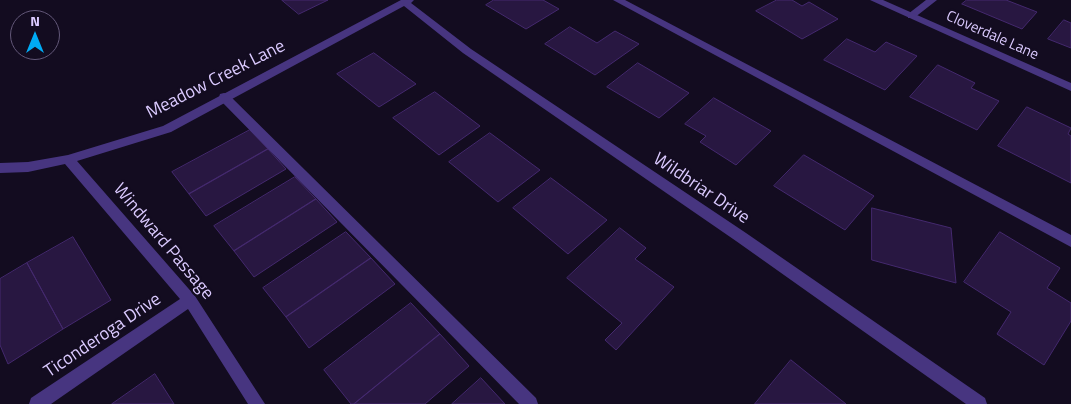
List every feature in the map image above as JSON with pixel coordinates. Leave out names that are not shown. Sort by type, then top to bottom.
[{"type":"street","points":[[618,0],[1071,241]]},
{"type":"street","name":"Cloverdale Lane","points":[[875,0],[1071,87]]},
{"type":"street","points":[[911,16],[932,0]]},
{"type":"street","name":"Meadow Creek Lane","points":[[0,168],[28,167],[68,159],[166,129],[407,1]]},
{"type":"street","name":"Wildbriar Drive","points":[[407,1],[466,51],[741,237],[979,404]]},
{"type":"street","points":[[224,97],[530,404]]},
{"type":"street","name":"Windward Passage","points":[[68,159],[190,300],[257,404]]},
{"type":"street","name":"Ticonderoga Drive","points":[[37,404],[190,300]]},
{"type":"building","points":[[282,0],[328,0],[299,14]]},
{"type":"building","points":[[494,0],[543,0],[559,9],[526,29],[486,5]]},
{"type":"building","points":[[777,0],[792,0],[802,6],[809,2],[838,19],[802,39],[756,11]]},
{"type":"building","points":[[967,0],[1006,0],[1037,12],[1022,29],[962,4]]},
{"type":"building","points":[[1064,20],[1071,23],[1071,48],[1048,39]]},
{"type":"building","points":[[570,27],[597,43],[615,31],[639,44],[595,75],[545,44]]},
{"type":"building","points":[[847,39],[875,52],[886,42],[917,56],[885,90],[824,60]]},
{"type":"building","points":[[374,53],[416,84],[379,107],[337,74]]},
{"type":"building","points":[[638,63],[689,93],[659,118],[607,87]]},
{"type":"building","points":[[938,65],[975,83],[971,88],[999,101],[977,130],[910,97]]},
{"type":"building","points":[[435,92],[480,126],[439,155],[393,118]]},
{"type":"building","points":[[714,98],[771,131],[736,165],[700,142],[706,136],[685,124]]},
{"type":"building","points":[[1027,107],[1071,128],[1068,134],[1071,136],[1071,183],[998,146]]},
{"type":"building","points":[[250,130],[268,149],[189,194],[172,172]]},
{"type":"building","points":[[490,133],[540,170],[498,202],[449,162]]},
{"type":"building","points":[[268,149],[286,169],[206,216],[189,194]]},
{"type":"building","points":[[804,155],[874,196],[845,230],[774,186]]},
{"type":"building","points":[[295,177],[316,199],[234,251],[214,226]]},
{"type":"building","points":[[551,178],[607,220],[568,254],[513,208]]},
{"type":"building","points":[[316,199],[337,222],[254,277],[234,251]]},
{"type":"building","points":[[872,208],[951,228],[956,283],[872,260]]},
{"type":"building","points":[[620,228],[646,248],[635,259],[674,287],[616,350],[605,340],[622,323],[567,278]]},
{"type":"building","points":[[346,232],[371,258],[286,317],[263,288]]},
{"type":"building","points":[[1000,232],[1060,268],[1047,288],[1071,303],[1071,321],[1044,365],[997,334],[1011,312],[964,282]]},
{"type":"building","points":[[73,237],[111,300],[63,329],[27,263]]},
{"type":"building","points":[[371,258],[395,284],[309,348],[286,317]]},
{"type":"building","points":[[27,263],[63,329],[8,364],[0,345],[0,279]]},
{"type":"building","points":[[411,303],[440,334],[354,404],[351,404],[324,370]]},
{"type":"building","points":[[440,334],[469,366],[425,404],[354,404]]},
{"type":"building","points":[[791,360],[846,404],[755,404]]},
{"type":"building","points":[[155,374],[174,404],[112,404]]},
{"type":"building","points":[[481,378],[505,404],[452,404]]}]
